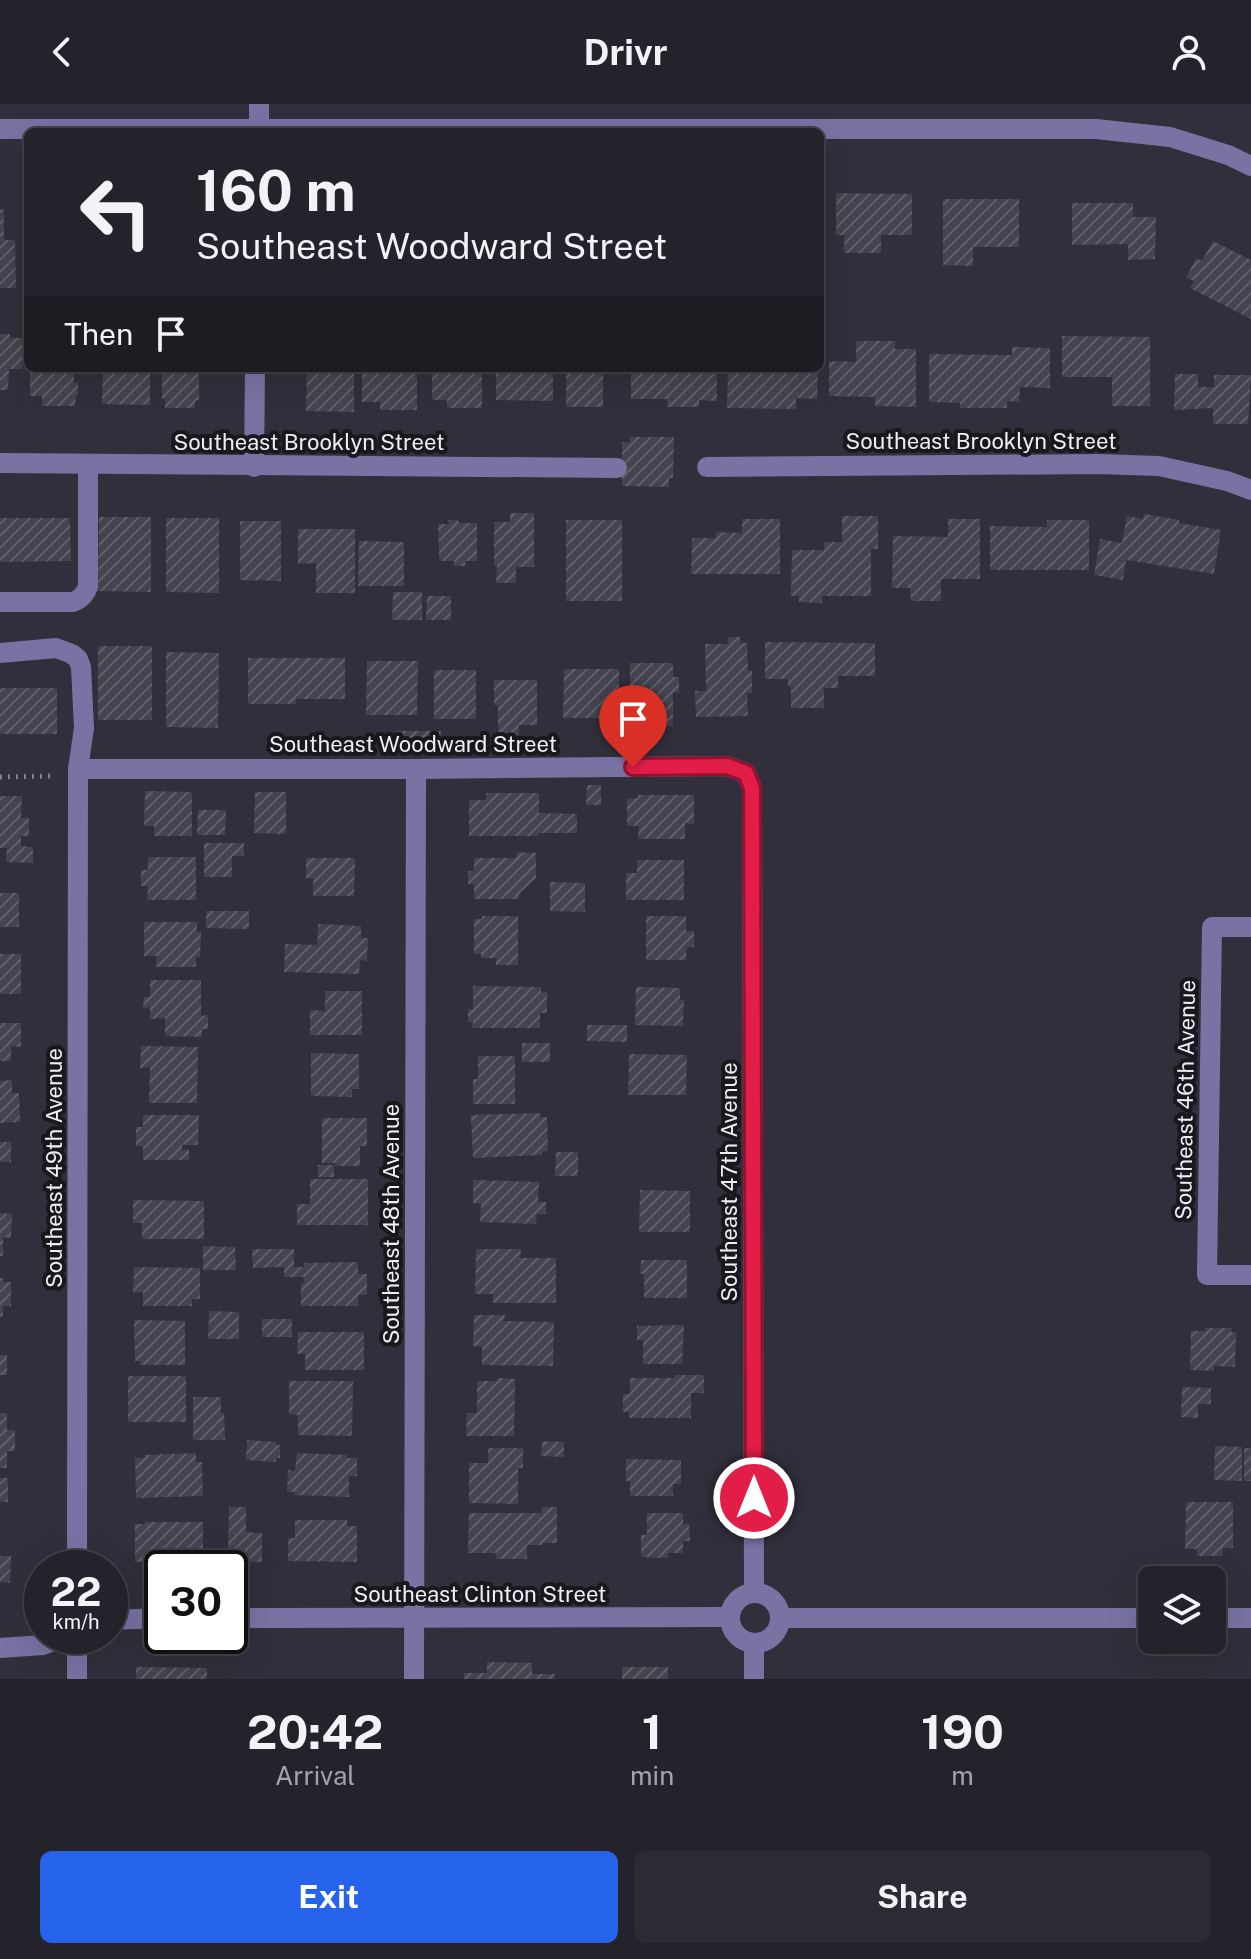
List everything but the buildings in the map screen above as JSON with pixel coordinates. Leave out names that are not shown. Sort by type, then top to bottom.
[{"type":"street","points":[[259,104],[259,128]]},
{"type":"street","points":[[0,129],[24,129]]},
{"type":"street","points":[[824,129],[1096,129],[1170,137],[1228,155],[1251,166]]},
{"type":"street","points":[[254,467],[255,372]]},
{"type":"street","name":"Southeast Brooklyn Street","points":[[0,463],[617,468]]},
{"type":"street","points":[[0,602],[73,602],[84,595],[88,587],[88,464]]},
{"type":"street","name":"Southeast Brooklyn Street","points":[[707,467],[1159,466],[1205,475],[1251,490]]},
{"type":"street","name":"Southeast 49th Avenue","points":[[0,653],[56,648],[72,654],[81,667],[84,728],[78,769],[77,1550]]},
{"type":"street","name":"Southeast Woodward Street","points":[[78,769],[727,766],[746,773]]},
{"type":"street","name":"Southeast 48th Avenue","points":[[414,1679],[416,769]]},
{"type":"street","name":"Southeast 47th Avenue","points":[[746,773],[752,788],[754,1593]]},
{"type":"street","name":"Southeast 46th Avenue","points":[[1251,927],[1212,927],[1207,1275],[1251,1275]]},
{"type":"street","points":[[754,1593],[772,1598],[779,1609],[780,1618],[773,1635],[765,1641],[754,1643],[736,1634],[730,1617],[737,1600],[754,1593]]},
{"type":"street","name":"Southeast Clinton Street","points":[[248,1618],[730,1617]]},
{"type":"street","points":[[780,1618],[1138,1618]]},
{"type":"street","points":[[1226,1618],[1251,1618]]},
{"type":"street","points":[[754,1643],[754,1679]]},
{"type":"street","points":[[0,1648],[24,1646]]},
{"type":"street","points":[[77,1654],[77,1679]]},
{"type":"path","points":[[0,777],[51,777],[78,769]]},
{"type":"route","points":[[633,767],[727,766],[746,773],[752,788],[754,1498]]}]
